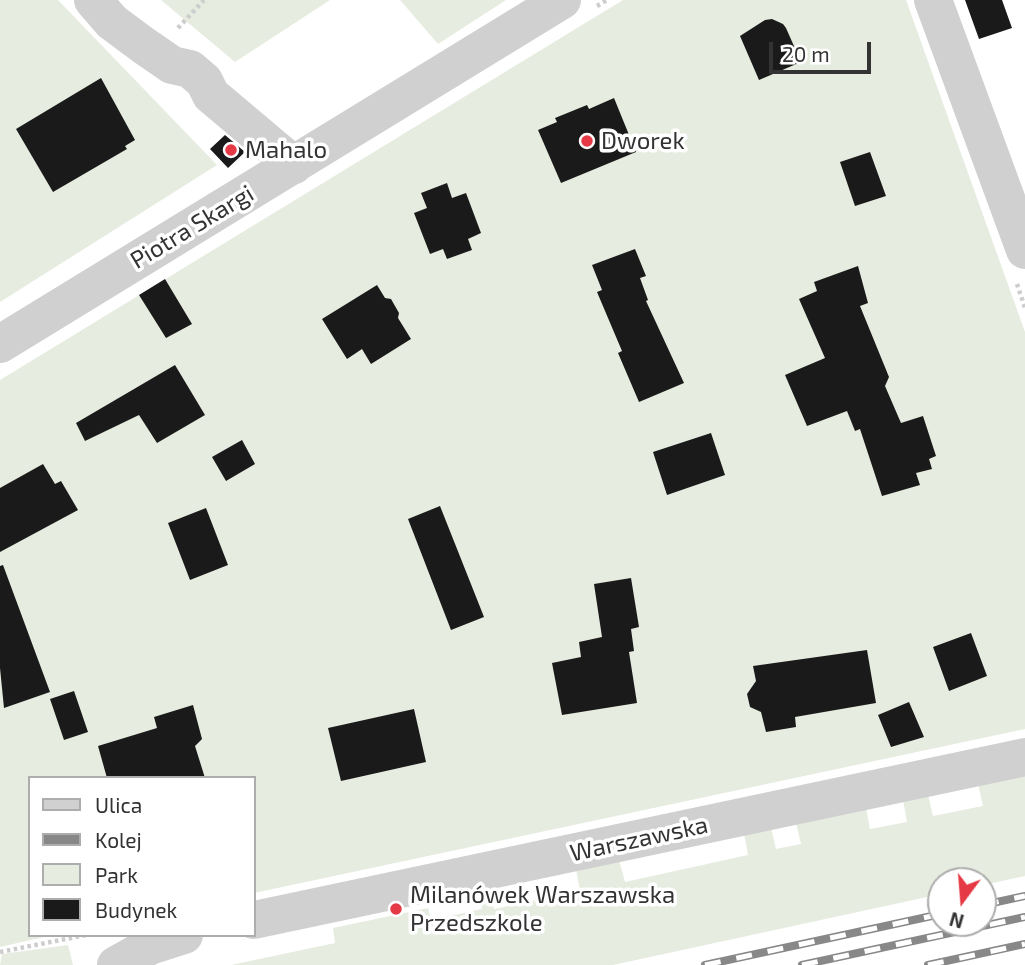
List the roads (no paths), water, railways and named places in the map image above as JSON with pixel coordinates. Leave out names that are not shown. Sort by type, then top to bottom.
[{"type":"street","points":[[93,0],[112,22],[142,45],[172,65],[190,69],[204,81],[211,95],[294,165]]},
{"type":"street","name":"Piotra Skargi","points":[[0,344],[562,0]]},
{"type":"street","points":[[933,0],[1025,250]]},
{"type":"street","name":"Warszawska","points":[[256,920],[1025,758]]},
{"type":"street","points":[[116,965],[150,946],[178,937]]},
{"type":"railway","points":[[997,902],[1025,896]]},
{"type":"railway","points":[[705,965],[927,917]]},
{"type":"railway","points":[[802,965],[1025,917]]},
{"type":"railway","points":[[928,965],[1025,944]]},
{"type":"place","name":"Dworek","points":[[587,141]]},
{"type":"place","name":"Mahalo","points":[[231,150]]},
{"type":"place","name":"Milanówek Warszawska Przedszkole","points":[[396,909]]}]
